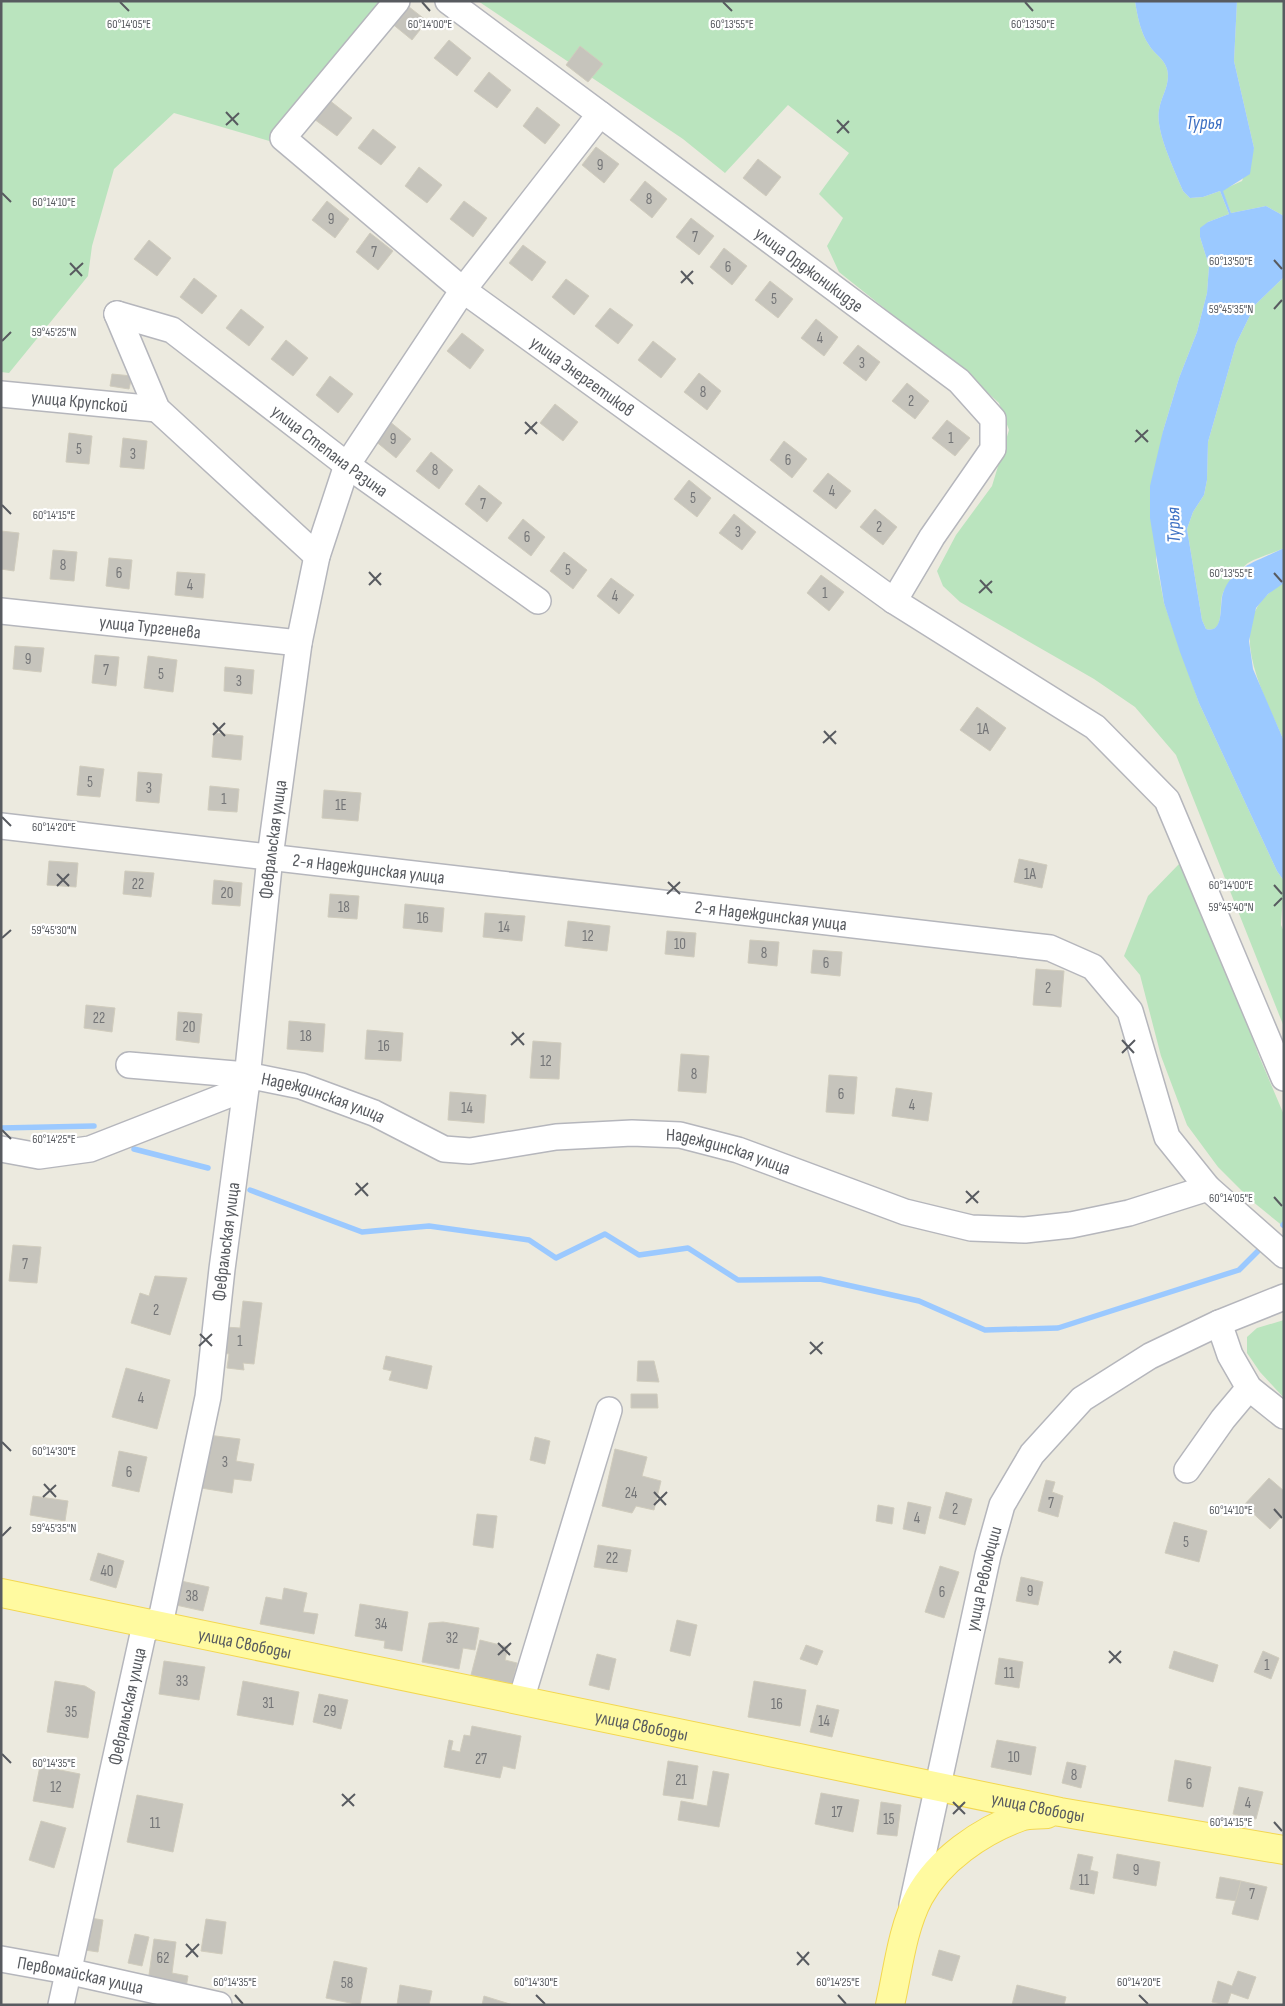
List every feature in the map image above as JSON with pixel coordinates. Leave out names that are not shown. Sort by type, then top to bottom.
[{"type":"main road","name":"улица Свободы","points":[[1,1593],[1060,1812],[1284,1850]]},
{"type":"main road","points":[[905,1938],[919,1897],[944,1864],[981,1835],[1021,1816],[1060,1812]]},
{"type":"main road","name":"улица Революции","points":[[890,2005],[905,1938]]},
{"type":"street","name":"улица Энергетиков","points":[[397,1],[283,138],[463,290],[894,601],[1096,727],[1167,800],[1284,1078]]},
{"type":"street","name":"улица Орджоникидзе","points":[[448,1],[959,381],[994,419],[994,449],[932,537],[894,601]]},
{"type":"street","name":"Февральская улица","points":[[61,2005],[143,1634],[162,1615],[208,1397],[222,1268],[247,1082],[270,857],[299,643],[317,556],[346,465],[463,290],[600,114]]},
{"type":"street","name":"улица Степана Разина","points":[[156,409],[117,314],[172,330],[346,465],[538,601]]},
{"type":"street","name":"улица Крупской","points":[[1,394],[156,409]]},
{"type":"street","points":[[156,409],[317,556]]},
{"type":"street","name":"улица Тургенева","points":[[1,612],[299,643]]},
{"type":"street","name":"2-я Надеждинская улица","points":[[1,826],[1050,948],[1092,967],[1130,1011],[1167,1137],[1208,1188],[1284,1255]]},
{"type":"street","points":[[129,1065],[247,1082]]},
{"type":"street","name":"Надеждинская улица","points":[[1,1149],[40,1156],[90,1149],[247,1082],[302,1086],[374,1113],[444,1149],[470,1151],[556,1137],[623,1133],[680,1135],[738,1150],[905,1212],[971,1228],[1025,1230],[1071,1225],[1129,1213],[1208,1188]]},
{"type":"street","name":"улица Революции","points":[[905,1938],[988,1555],[1002,1505],[1032,1454],[1082,1399],[1150,1356],[1219,1323],[1284,1297]]},
{"type":"street","points":[[1219,1323],[1230,1355],[1249,1388],[1284,1416]]},
{"type":"street","points":[[1188,1470],[1223,1419],[1249,1388]]},
{"type":"street","points":[[521,1700],[609,1410]]},
{"type":"street","name":"Первомайская улица","points":[[1,1959],[67,1971],[219,2005]]},
{"type":"green space","points":[[1,1],[404,1],[283,145],[174,113],[114,169],[92,246],[88,276],[9,373],[1,372]]},
{"type":"green space","points":[[478,1],[1135,1],[1138,18],[1146,41],[1164,62],[1167,69],[1168,80],[1159,110],[1160,129],[1166,151],[1183,191],[1190,198],[1203,197],[1220,191],[1229,214],[1208,222],[1200,237],[1209,266],[1207,293],[1197,332],[1179,378],[1163,431],[1156,560],[1164,603],[1199,703],[1277,871],[1284,881],[1281,925],[1284,932],[1284,1027],[1176,755],[1135,707],[1094,679],[960,602],[943,586],[937,571],[956,535],[992,486],[1009,430],[999,403],[968,375],[839,272],[827,246],[843,218],[819,194],[849,153],[788,105],[725,173],[683,139]]},
{"type":"green space","points":[[1237,1],[1284,1],[1284,216],[1266,206],[1231,213],[1222,190],[1242,181],[1254,148],[1234,61]]},
{"type":"green space","points":[[1284,277],[1284,548],[1252,561],[1242,568],[1223,593],[1219,623],[1212,629],[1206,629],[1202,620],[1187,529],[1193,512],[1204,495],[1207,480],[1208,442],[1236,344],[1255,305]]},
{"type":"green space","points":[[1284,583],[1284,741],[1258,679],[1252,657],[1250,636],[1253,615],[1264,598]]},
{"type":"green space","points":[[1180,863],[1220,948],[1259,1056],[1284,1115],[1284,1227],[1252,1201],[1218,1167],[1187,1125],[1161,1056],[1140,975],[1124,956],[1148,896]]},
{"type":"green space","points":[[1284,1320],[1284,1398],[1260,1372],[1247,1353],[1247,1337],[1257,1328]]},
{"type":"water","name":"Турья","points":[[1135,1],[1237,1],[1234,61],[1254,148],[1250,174],[1223,191],[1231,213],[1266,206],[1284,216],[1284,277],[1255,305],[1236,344],[1208,442],[1207,480],[1204,495],[1193,512],[1187,529],[1202,620],[1206,629],[1212,629],[1219,623],[1223,593],[1234,576],[1249,564],[1284,548],[1284,583],[1268,594],[1256,608],[1249,641],[1253,669],[1284,741],[1284,881],[1277,871],[1199,703],[1164,603],[1150,518],[1150,486],[1163,431],[1179,378],[1197,332],[1207,293],[1209,266],[1200,237],[1200,228],[1208,222],[1229,214],[1220,191],[1203,197],[1190,198],[1183,191],[1166,151],[1160,129],[1159,110],[1168,80],[1167,69],[1164,62],[1146,41],[1138,18]]},
{"type":"building","points":[[404,3],[427,21],[412,40],[390,22]]},
{"type":"building","points":[[449,40],[471,58],[457,76],[434,58]]},
{"type":"building","points":[[580,46],[603,64],[588,82],[566,65]]},
{"type":"building","points":[[489,72],[511,90],[497,108],[474,91]]},
{"type":"building","points":[[329,100],[352,118],[337,136],[314,119]]},
{"type":"building","points":[[537,107],[560,125],[545,144],[523,126]]},
{"type":"building","points":[[373,129],[396,147],[381,165],[358,148]]},
{"type":"building","points":[[596,147],[619,164],[604,183],[582,165]]},
{"type":"building","points":[[758,159],[781,177],[766,196],[743,178]]},
{"type":"building","points":[[419,167],[442,185],[427,203],[405,186]]},
{"type":"building","points":[[645,181],[667,199],[652,218],[630,200]]},
{"type":"building","points":[[327,201],[349,219],[335,238],[312,220]]},
{"type":"building","points":[[464,201],[487,218],[473,237],[450,219]]},
{"type":"building","points":[[691,218],[714,236],[699,255],[676,237]]},
{"type":"building","points":[[370,233],[393,251],[378,270],[356,252]]},
{"type":"building","points":[[149,240],[171,258],[157,276],[134,259]]},
{"type":"building","points":[[523,245],[546,262],[532,281],[509,263]]},
{"type":"building","points":[[724,248],[747,266],[732,285],[710,267]]},
{"type":"building","points":[[194,278],[217,296],[202,314],[180,297]]},
{"type":"building","points":[[566,279],[589,296],[574,315],[552,297]]},
{"type":"building","points":[[770,281],[793,299],[778,318],[755,300]]},
{"type":"building","points":[[610,308],[633,325],[618,344],[595,326]]},
{"type":"building","points":[[241,309],[264,327],[249,346],[226,328]]},
{"type":"building","points":[[816,319],[838,337],[824,356],[801,338]]},
{"type":"building","points":[[462,333],[484,350],[470,369],[447,351]]},
{"type":"building","points":[[286,340],[308,358],[293,376],[271,359]]},
{"type":"building","points":[[653,341],[676,359],[661,378],[638,360]]},
{"type":"building","points":[[858,345],[880,362],[866,381],[843,363]]},
{"type":"building","points":[[699,373],[721,391],[707,410],[684,392]]},
{"type":"building","points":[[112,374],[132,376],[129,389],[110,386]]},
{"type":"building","points":[[330,376],[353,394],[338,413],[316,395]]},
{"type":"building","points":[[907,383],[929,401],[915,419],[892,401]]},
{"type":"building","points":[[555,404],[578,422],[563,441],[540,423]]},
{"type":"building","points":[[947,420],[970,438],[955,456],[932,438]]},
{"type":"building","points":[[389,421],[411,439],[396,458],[374,440]]},
{"type":"building","points":[[69,433],[92,436],[89,464],[66,462]]},
{"type":"building","points":[[123,438],[147,441],[144,469],[120,467]]},
{"type":"building","points":[[784,441],[807,459],[792,478],[770,460]]},
{"type":"building","points":[[431,452],[453,470],[439,489],[416,471]]},
{"type":"building","points":[[828,473],[851,491],[836,509],[813,491]]},
{"type":"building","points":[[689,480],[711,498],[697,517],[674,499]]},
{"type":"building","points":[[479,485],[502,503],[487,522],[465,504]]},
{"type":"building","points":[[875,509],[897,527],[883,545],[860,527]]},
{"type":"building","points":[[734,514],[756,532],[742,550],[719,533]]},
{"type":"building","points":[[523,519],[545,537],[531,556],[508,538]]},
{"type":"building","points":[[1,531],[19,533],[14,571],[1,569]]},
{"type":"building","points":[[53,550],[77,552],[74,581],[50,579]]},
{"type":"building","points":[[564,552],[587,570],[573,589],[550,571]]},
{"type":"building","points":[[109,558],[132,560],[129,589],[106,586]]},
{"type":"building","points":[[177,572],[205,574],[203,598],[175,595]]},
{"type":"building","points":[[821,575],[844,592],[829,611],[807,593]]},
{"type":"building","points":[[611,578],[634,595],[619,614],[597,596]]},
{"type":"building","points":[[15,646],[44,648],[41,672],[13,669]]},
{"type":"building","points":[[95,655],[119,657],[116,686],[92,683]]},
{"type":"building","points":[[148,656],[177,660],[173,692],[144,688]]},
{"type":"building","points":[[225,667],[254,670],[252,694],[224,691]]},
{"type":"building","points":[[977,707],[1006,728],[990,751],[960,730]]},
{"type":"building","points":[[214,733],[243,736],[241,760],[212,757]]},
{"type":"building","points":[[80,766],[104,769],[100,797],[77,795]]},
{"type":"building","points":[[138,772],[162,774],[159,803],[136,801]]},
{"type":"building","points":[[210,786],[239,789],[237,812],[208,810]]},
{"type":"building","points":[[324,790],[361,793],[358,821],[322,818]]},
{"type":"building","points":[[1019,859],[1047,865],[1042,888],[1014,882]]},
{"type":"building","points":[[49,861],[78,863],[76,887],[47,885]]},
{"type":"building","points":[[125,871],[154,873],[151,897],[123,894]]},
{"type":"building","points":[[214,880],[242,883],[240,906],[212,904]]},
{"type":"building","points":[[330,894],[359,896],[357,919],[328,917]]},
{"type":"building","points":[[405,904],[444,908],[442,932],[403,928]]},
{"type":"building","points":[[485,913],[525,916],[522,941],[483,937]]},
{"type":"building","points":[[568,921],[610,926],[607,951],[565,946]]},
{"type":"building","points":[[667,931],[696,933],[694,957],[665,954]]},
{"type":"building","points":[[750,940],[779,942],[777,966],[748,963]]},
{"type":"building","points":[[813,950],[842,952],[840,976],[811,973]]},
{"type":"building","points":[[1036,969],[1064,971],[1061,1007],[1033,1005]]},
{"type":"building","points":[[86,1005],[115,1008],[112,1032],[84,1028]]},
{"type":"building","points":[[178,1012],[202,1014],[199,1043],[176,1040]]},
{"type":"building","points":[[289,1021],[325,1024],[323,1052],[287,1049]]},
{"type":"building","points":[[367,1030],[403,1033],[401,1061],[365,1059]]},
{"type":"building","points":[[533,1041],[561,1043],[559,1079],[530,1078]]},
{"type":"building","points":[[681,1054],[709,1056],[706,1093],[678,1091]]},
{"type":"building","points":[[829,1075],[857,1077],[854,1114],[826,1112]]},
{"type":"building","points":[[896,1088],[932,1093],[928,1121],[892,1116]]},
{"type":"building","points":[[450,1092],[486,1095],[484,1123],[448,1120]]},
{"type":"building","points":[[13,1245],[41,1247],[37,1283],[9,1281]]},
{"type":"building","points":[[155,1276],[187,1278],[170,1335],[131,1323],[140,1293],[149,1296]]},
{"type":"building","points":[[243,1301],[262,1303],[254,1364],[243,1363],[244,1370],[227,1368],[229,1354],[222,1353],[225,1327],[240,1328]]},
{"type":"building","points":[[386,1356],[432,1366],[427,1389],[389,1380],[392,1371],[383,1369]]},
{"type":"building","points":[[638,1361],[654,1361],[659,1382],[637,1381]]},
{"type":"building","points":[[126,1368],[170,1380],[157,1429],[112,1417]]},
{"type":"building","points":[[631,1394],[657,1394],[658,1408],[631,1408]]},
{"type":"building","points":[[208,1435],[240,1439],[236,1461],[254,1464],[251,1481],[234,1479],[232,1493],[201,1488]]},
{"type":"building","points":[[535,1437],[550,1441],[545,1464],[530,1460]]},
{"type":"building","points":[[615,1449],[647,1457],[642,1476],[661,1481],[654,1510],[636,1506],[632,1513],[602,1506]]},
{"type":"building","points":[[119,1451],[147,1457],[139,1492],[112,1486]]},
{"type":"building","points":[[1269,1478],[1284,1491],[1284,1514],[1270,1529],[1244,1505]]},
{"type":"building","points":[[1046,1480],[1055,1482],[1052,1492],[1063,1496],[1058,1517],[1038,1511]]},
{"type":"building","points":[[946,1492],[972,1499],[965,1525],[939,1518]]},
{"type":"building","points":[[33,1496],[68,1501],[65,1521],[30,1515]]},
{"type":"building","points":[[908,1502],[931,1507],[925,1534],[903,1529]]},
{"type":"building","points":[[878,1505],[894,1508],[892,1524],[876,1521]]},
{"type":"building","points":[[477,1514],[497,1516],[493,1548],[473,1545]]},
{"type":"building","points":[[1174,1522],[1207,1531],[1199,1562],[1165,1553]]},
{"type":"building","points":[[598,1545],[631,1550],[627,1572],[594,1567]]},
{"type":"building","points":[[98,1553],[124,1561],[116,1588],[90,1580]]},
{"type":"building","points":[[940,1566],[959,1572],[944,1618],[925,1612]]},
{"type":"building","points":[[1021,1577],[1043,1582],[1038,1605],[1016,1601]]},
{"type":"building","points":[[181,1581],[209,1587],[203,1611],[176,1605]]},
{"type":"building","points":[[284,1588],[307,1593],[303,1612],[318,1614],[314,1634],[260,1624],[266,1597],[282,1600]]},
{"type":"building","points":[[360,1604],[408,1612],[402,1651],[384,1648],[385,1641],[355,1636]]},
{"type":"building","points":[[677,1620],[697,1625],[690,1656],[670,1651]]},
{"type":"building","points":[[443,1622],[479,1628],[475,1650],[463,1648],[459,1669],[422,1662],[429,1623]]},
{"type":"building","points":[[480,1640],[508,1647],[505,1660],[517,1663],[512,1684],[471,1675]]},
{"type":"building","points":[[806,1645],[823,1651],[817,1665],[800,1659]]},
{"type":"building","points":[[1174,1651],[1218,1665],[1213,1682],[1169,1668]]},
{"type":"building","points":[[1263,1651],[1279,1658],[1271,1679],[1254,1672]]},
{"type":"building","points":[[597,1654],[616,1659],[609,1690],[589,1685]]},
{"type":"building","points":[[999,1658],[1023,1662],[1019,1688],[995,1684]]},
{"type":"building","points":[[164,1661],[205,1667],[199,1700],[159,1694]]},
{"type":"building","points":[[55,1681],[85,1686],[95,1692],[88,1738],[47,1732]]},
{"type":"building","points":[[243,1681],[299,1692],[293,1725],[237,1715]]},
{"type":"building","points":[[754,1681],[806,1690],[800,1726],[748,1717]]},
{"type":"building","points":[[319,1694],[348,1700],[341,1729],[313,1722]]},
{"type":"building","points":[[817,1705],[839,1710],[832,1737],[810,1732]]},
{"type":"building","points":[[472,1726],[521,1736],[515,1769],[503,1766],[500,1778],[444,1767],[449,1740],[453,1741],[451,1750],[460,1752],[464,1735],[470,1736]]},
{"type":"building","points":[[997,1740],[1036,1747],[1031,1775],[991,1767]]},
{"type":"building","points":[[1175,1760],[1211,1767],[1203,1807],[1168,1801]]},
{"type":"building","points":[[668,1761],[698,1766],[693,1799],[663,1795]]},
{"type":"building","points":[[1067,1762],[1086,1766],[1081,1788],[1062,1783]]},
{"type":"building","points":[[40,1766],[80,1774],[73,1808],[33,1801]]},
{"type":"building","points":[[713,1771],[729,1774],[719,1827],[678,1820],[681,1801],[707,1806]]},
{"type":"building","points":[[1239,1787],[1263,1792],[1256,1819],[1233,1814]]},
{"type":"building","points":[[821,1793],[859,1800],[853,1832],[815,1824]]},
{"type":"building","points":[[137,1795],[183,1804],[173,1852],[127,1842]]},
{"type":"building","points":[[881,1802],[901,1805],[897,1836],[877,1834]]},
{"type":"building","points":[[41,1821],[66,1828],[54,1868],[29,1860]]},
{"type":"building","points":[[1078,1854],[1093,1857],[1090,1870],[1098,1872],[1094,1894],[1070,1889]]},
{"type":"building","points":[[1117,1854],[1160,1862],[1156,1886],[1113,1878]]},
{"type":"building","points":[[1220,1877],[1241,1881],[1237,1901],[1216,1898]]},
{"type":"building","points":[[1241,1881],[1267,1887],[1258,1920],[1232,1914]]},
{"type":"building","points":[[90,1918],[103,1920],[98,1952],[85,1950]]},
{"type":"building","points":[[206,1919],[226,1922],[222,1954],[201,1951]]},
{"type":"building","points":[[135,1934],[149,1937],[142,1966],[128,1963]]},
{"type":"building","points":[[154,1939],[176,1942],[172,1973],[188,1976],[186,1988],[148,1982]]},
{"type":"building","points":[[939,1950],[960,1956],[952,1981],[932,1975]]},
{"type":"building","points":[[334,1961],[367,1968],[360,2005],[326,1998]]},
{"type":"building","points":[[1238,1971],[1256,1977],[1248,1999],[1231,1993],[1227,2005],[1212,2002],[1218,1981],[1232,1986]]},
{"type":"building","points":[[400,1985],[432,1991],[429,2005],[397,2005]]},
{"type":"building","points":[[1017,1985],[1066,1997],[1064,2005],[1012,2005]]},
{"type":"building","points":[[484,1996],[513,2005],[482,2005]]},
{"type":"waterway","points":[[1,1128],[94,1126]]},
{"type":"waterway","points":[[134,1149],[208,1168]]},
{"type":"waterway","points":[[250,1190],[362,1232],[429,1226],[529,1240],[556,1258],[605,1234],[639,1255],[688,1248],[738,1280],[820,1279],[919,1301],[985,1330],[1058,1328],[1239,1270],[1260,1249]]}]
